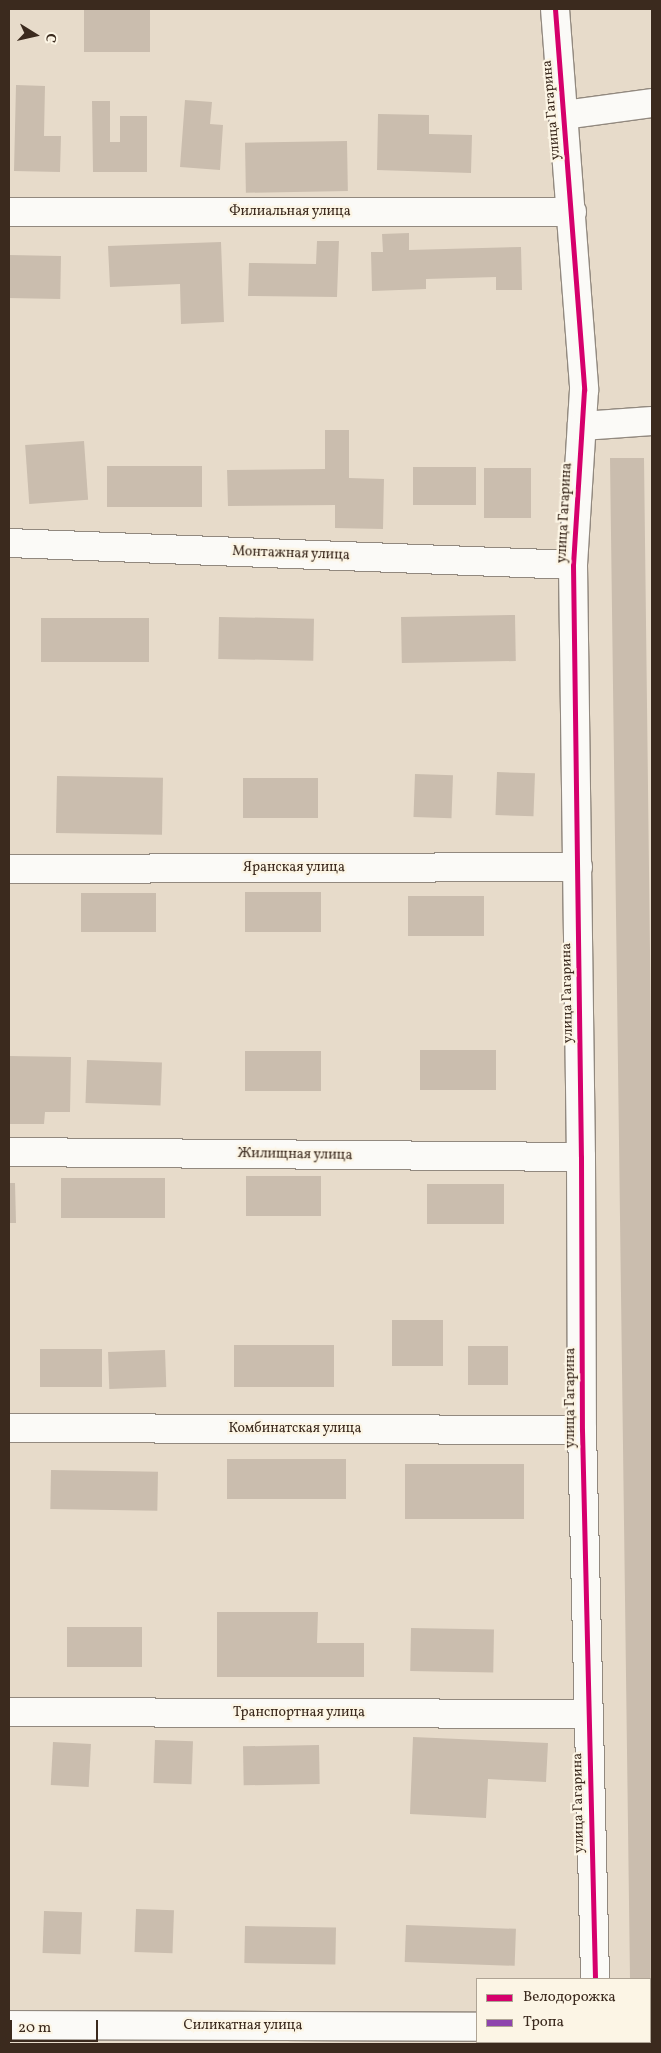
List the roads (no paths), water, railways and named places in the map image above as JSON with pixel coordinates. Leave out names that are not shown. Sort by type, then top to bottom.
[{"type":"street","name":"улица Гагарина","points":[[555,9],[572,212],[584,390],[573,565],[578,867],[582,1430],[595,1978]]},
{"type":"street","points":[[564,115],[652,103]]},
{"type":"street","name":"Филиальная улица","points":[[9,212],[572,212]]},
{"type":"street","points":[[582,426],[652,421]]},
{"type":"street","name":"Монтажная улица","points":[[9,543],[573,565]]},
{"type":"street","name":"Яранская улица","points":[[9,869],[578,867]]},
{"type":"street","name":"Жилищная улица","points":[[9,1152],[581,1157]]},
{"type":"street","name":"Комбинатская улица","points":[[9,1428],[582,1430]]},
{"type":"street","name":"Транспортная улица","points":[[9,1712],[588,1714]]},
{"type":"street","name":"Силикатная улица","points":[[9,2025],[476,2028]]}]
